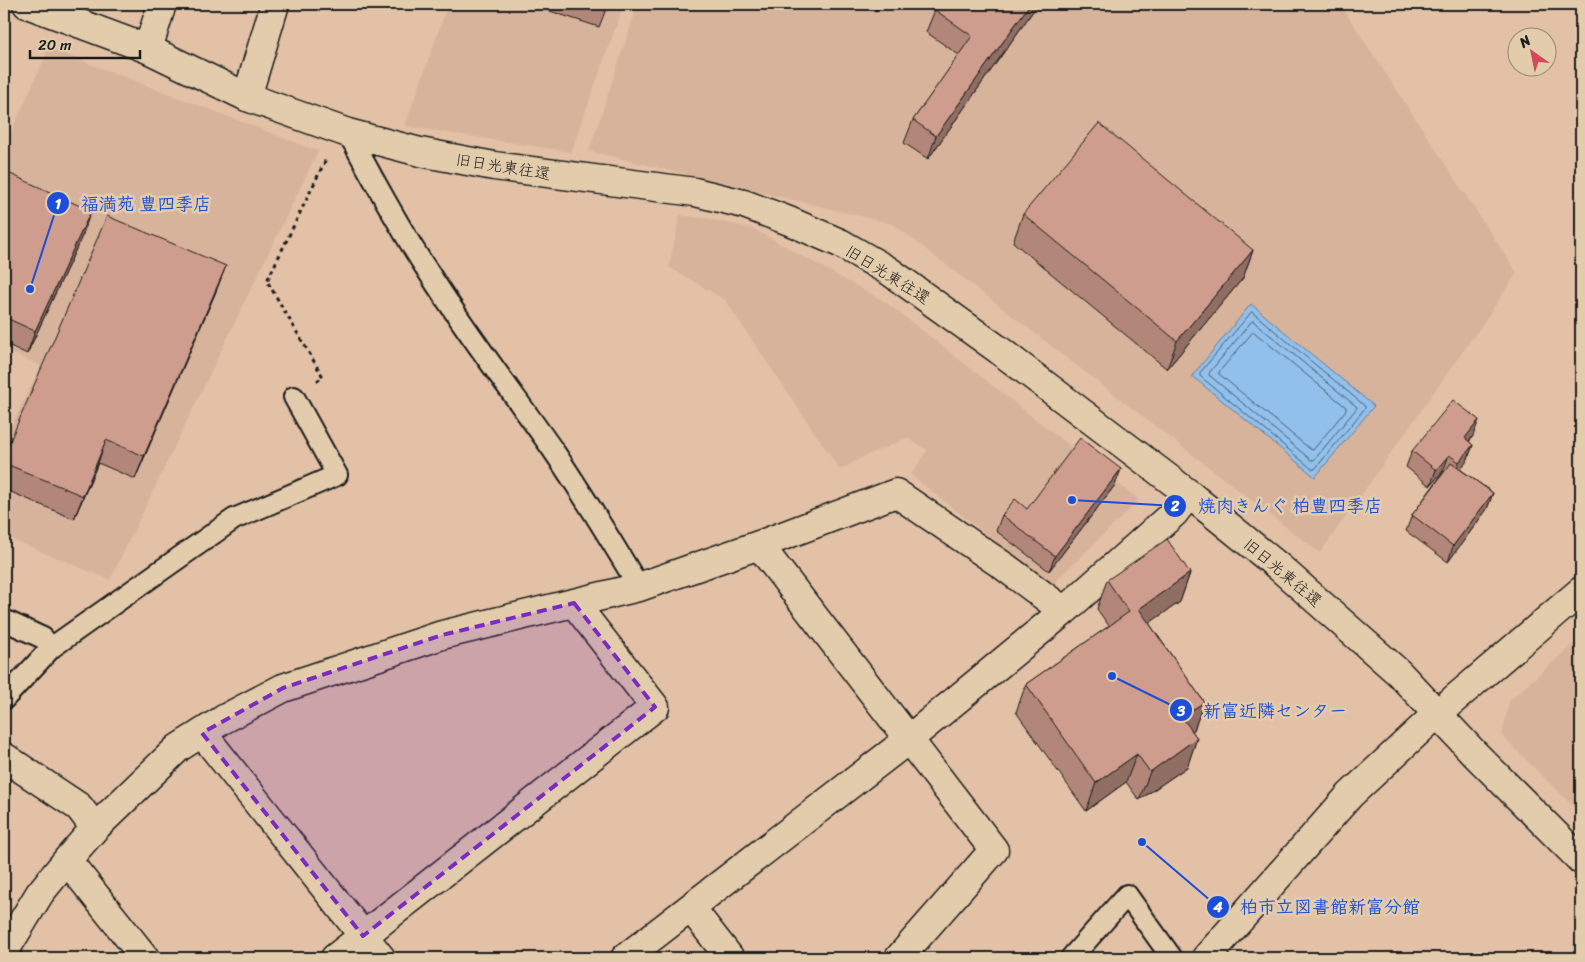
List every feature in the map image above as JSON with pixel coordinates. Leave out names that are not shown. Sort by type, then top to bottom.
[{"type":"street","name":"旧日光東往還","points":[[27,4],[148,49],[339,142],[420,152],[494,166],[695,192],[744,204],[790,221],[840,243],[889,271],[999,350],[1189,494],[1279,567],[1399,673],[1474,753],[1581,860]]},
{"type":"street","points":[[148,49],[162,4]]},
{"type":"street","points":[[247,97],[275,4]]},
{"type":"street","points":[[4,952],[40,893],[67,860],[95,828],[178,748],[224,719],[283,688],[442,635],[640,587],[759,545],[896,493],[1005,567],[1064,610]]},
{"type":"street","points":[[625,958],[909,739],[1064,610],[1174,513],[1189,494]]},
{"type":"street","points":[[759,545],[994,850],[899,958]]},
{"type":"street","points":[[1206,958],[1350,796],[1438,713],[1581,590]]},
{"type":"street","points":[[335,958],[655,707],[574,603]]},
{"type":"street","points":[[202,733],[381,958]]},
{"type":"street","points":[[4,757],[79,807],[95,828]]},
{"type":"street","points":[[67,860],[145,958]]},
{"type":"street","points":[[691,908],[730,958]]},
{"type":"lane","points":[[339,142],[397,224],[506,386],[554,452],[640,587]]},
{"type":"lane","points":[[4,699],[51,648],[234,519],[337,475],[294,397]]},
{"type":"lane","points":[[4,620],[43,638],[51,648]]},
{"type":"lane","points":[[1071,958],[1127,895],[1172,958]]},
{"type":"path","points":[[294,397],[323,377],[267,281],[339,142]]},
{"type":"highlighted area","points":[[574,603],[655,707],[363,936],[202,733],[283,688],[442,635]]},
{"type":"shaded area","points":[[448,4],[624,4],[571,152],[405,126]]},
{"type":"shaded area","points":[[638,4],[1340,4],[1517,273],[1320,553],[893,224],[589,151]]},
{"type":"shaded area","points":[[49,48],[318,151],[110,580],[4,536],[4,441],[41,366],[4,350],[4,148]]},
{"type":"shaded area","points":[[680,215],[710,219],[754,229],[887,303],[1139,500],[1051,586],[911,475],[927,450],[907,438],[865,456],[840,470],[725,300],[669,267]]},
{"type":"shaded area","points":[[1581,637],[1581,804],[1576,809],[1502,736],[1509,701]]},
{"type":"water","points":[[1251,304],[1374,406],[1315,477],[1192,376]]},
{"type":"building","points":[[939,4],[1030,4],[936,136],[913,120],[972,36],[935,10]]},
{"type":"building","points":[[1099,123],[1253,250],[1177,341],[1023,214]]},
{"type":"building","points":[[4,171],[91,211],[35,331],[4,317]]},
{"type":"building","points":[[107,216],[226,266],[144,456],[106,440],[83,496],[4,463],[4,455]]},
{"type":"building","points":[[1453,400],[1479,420],[1465,438],[1473,445],[1459,462],[1449,455],[1436,470],[1412,451]]},
{"type":"building","points":[[1080,438],[1121,469],[1055,556],[1002,515],[1015,499],[1027,509]]},
{"type":"building","points":[[1451,463],[1493,493],[1453,546],[1412,515]]},
{"type":"building","points":[[1167,539],[1190,573],[1139,609],[1204,702],[1182,717],[1197,738],[1150,772],[1137,754],[1096,783],[1026,684],[1129,612],[1107,580]]},
{"type":"place","name":"福満苑 豊四季店","points":[[30,289]]},
{"type":"place","name":"焼肉きんぐ 柏豊四季店","points":[[1072,500]]},
{"type":"place","name":"新富近隣センター","points":[[1112,676]]},
{"type":"place","name":"柏市立図書館新富分館","points":[[1142,842]]}]
